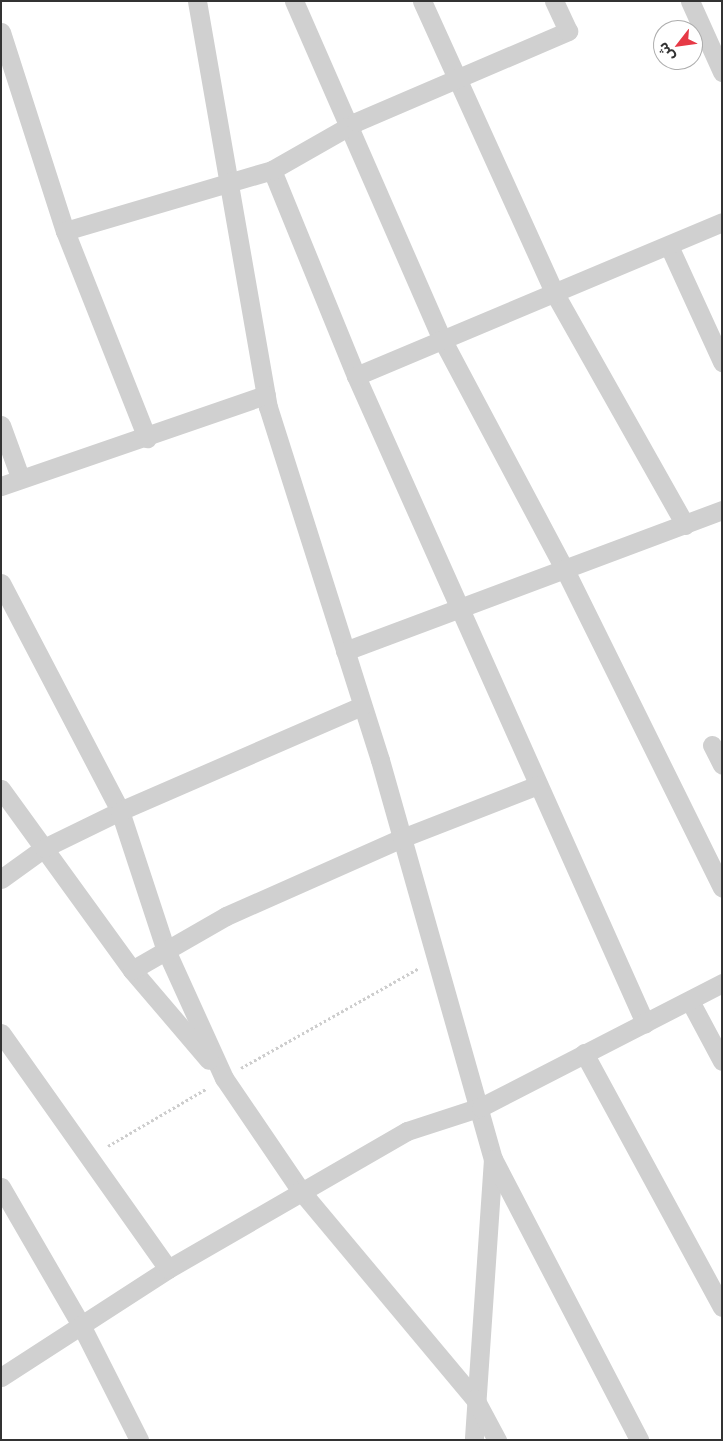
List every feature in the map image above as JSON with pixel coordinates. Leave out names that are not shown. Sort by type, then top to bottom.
[{"type":"street","points":[[197,1],[226,183],[266,395],[482,1106],[493,1159],[639,1440]]},
{"type":"street","points":[[294,1],[442,340],[566,572],[722,887]]},
{"type":"street","points":[[422,1],[460,79],[555,294],[685,525]]},
{"type":"street","points":[[65,231],[272,170],[349,126],[568,31],[554,1]]},
{"type":"street","points":[[690,1],[722,72]]},
{"type":"street","points":[[1,32],[65,231],[147,438]]},
{"type":"street","points":[[272,170],[356,376],[645,1023]]},
{"type":"street","points":[[356,376],[670,246],[722,222]]},
{"type":"street","points":[[670,246],[722,362]]},
{"type":"street","points":[[1,486],[20,477],[147,438],[266,395]]},
{"type":"street","points":[[1,425],[20,477]]},
{"type":"street","points":[[345,651],[566,572],[722,510]]},
{"type":"street","points":[[1,583],[120,811],[165,948],[224,1078]]},
{"type":"street","points":[[1,879],[44,848],[120,811],[362,706]]},
{"type":"street","points":[[712,745],[722,764]]},
{"type":"street","points":[[132,970],[165,948],[402,838],[538,785]]},
{"type":"street","points":[[1,790],[132,970],[224,1078],[300,1190],[475,1400],[497,1440]]},
{"type":"street","points":[[1,1377],[168,1269],[300,1190],[407,1131],[482,1106],[722,983]]},
{"type":"street","points":[[690,1000],[722,1061]]},
{"type":"street","points":[[1,1033],[168,1269]]},
{"type":"street","points":[[584,1054],[722,1308]]},
{"type":"street","points":[[474,1440],[475,1400],[493,1159]]},
{"type":"street","points":[[1,1187],[81,1325],[139,1440]]},
{"type":"path","points":[[89,1157],[224,1078],[437,958]]}]
